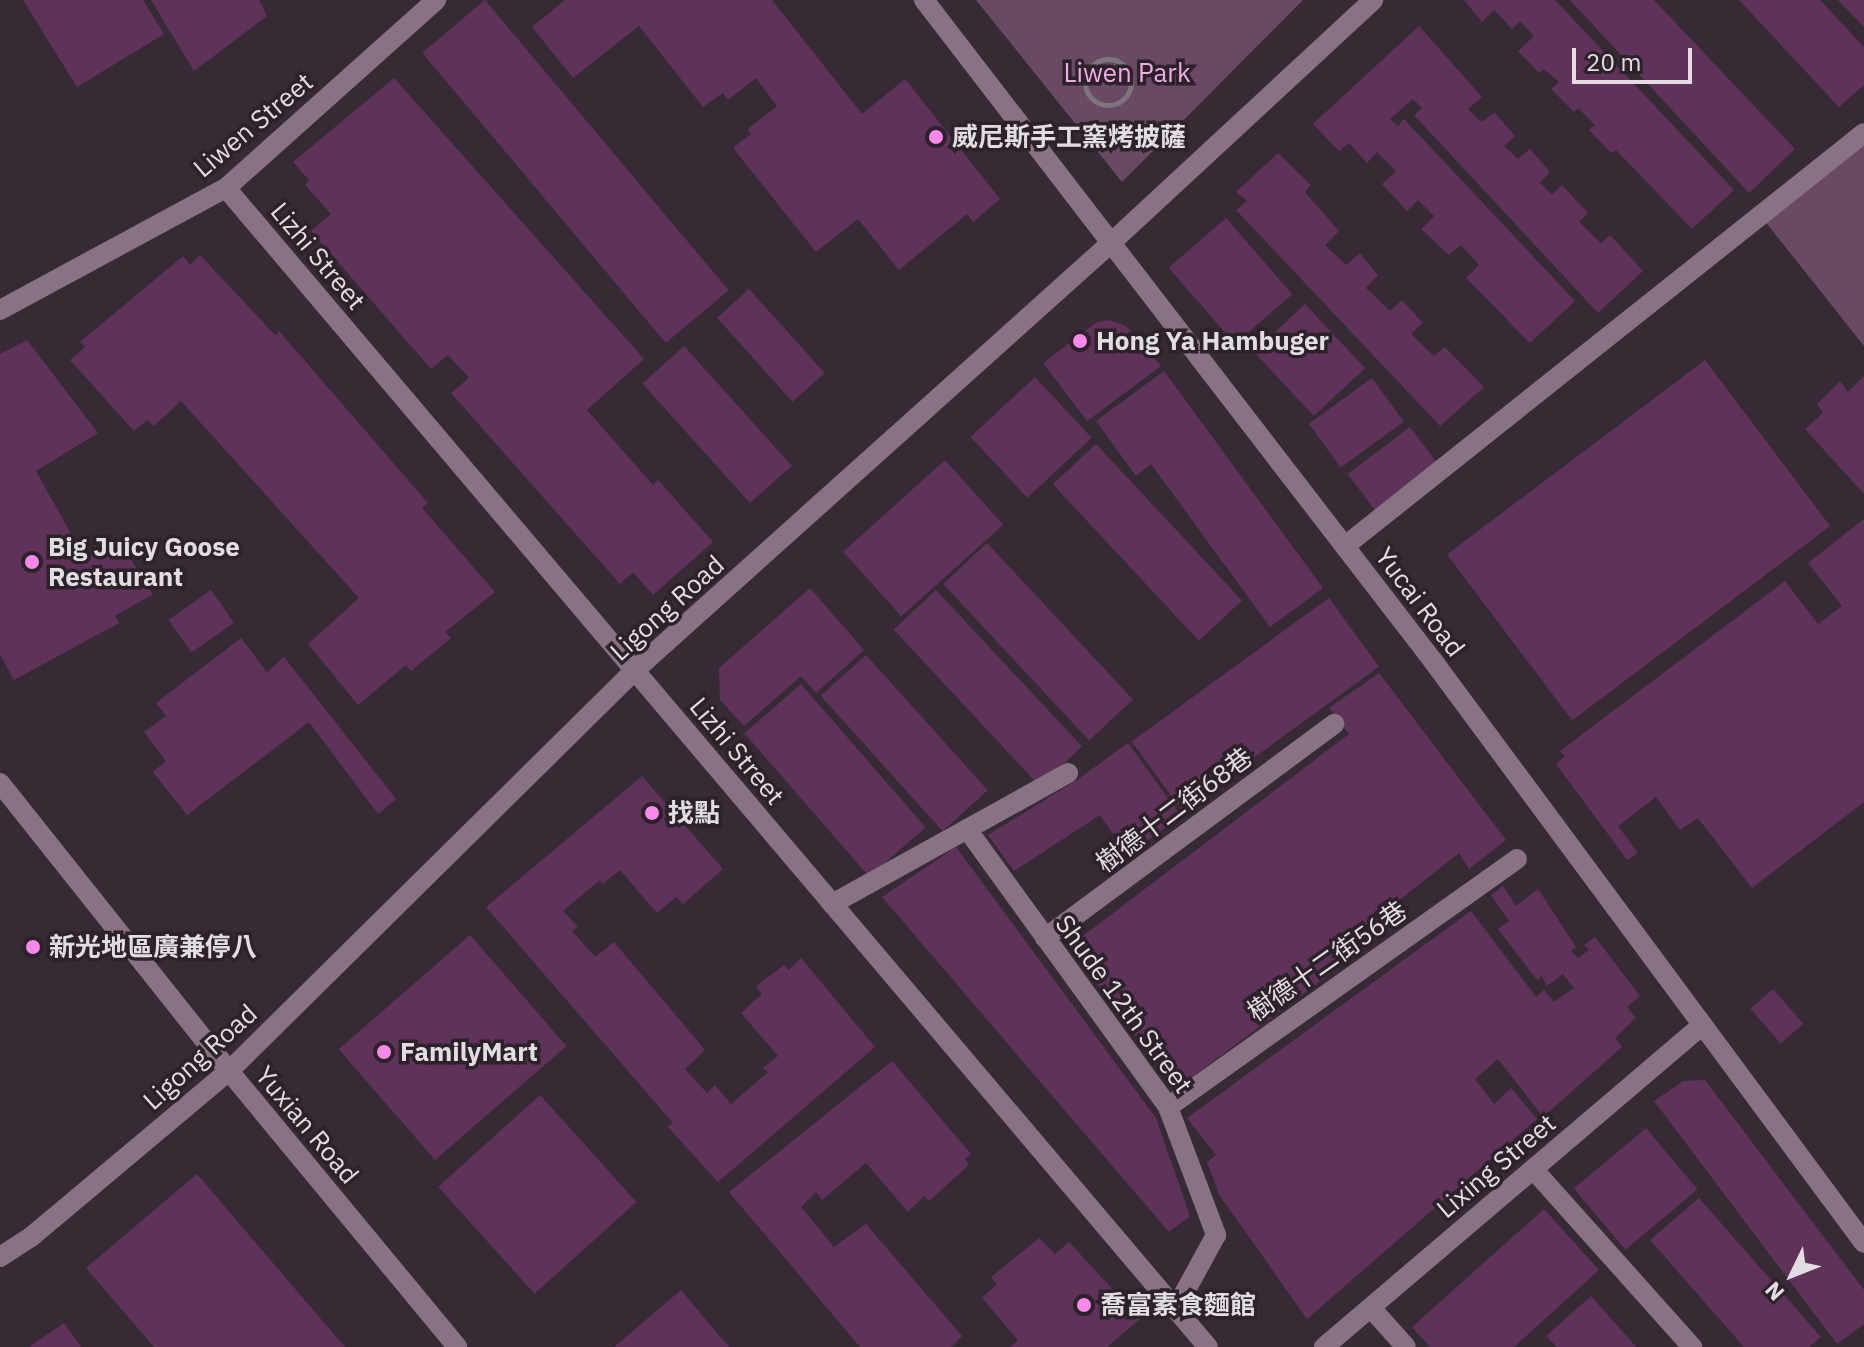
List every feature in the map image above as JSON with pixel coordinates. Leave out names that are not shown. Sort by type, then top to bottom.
[{"type":"street","name":"Liwen Street","points":[[0,310],[226,188],[436,0]]},
{"type":"street","name":"Yucai Road","points":[[924,0],[1345,546],[1864,1243]]},
{"type":"street","name":"Ligong Road","points":[[0,1257],[31,1237],[229,1071],[634,671],[1112,242],[1373,0]]},
{"type":"street","points":[[1345,546],[1864,133]]},
{"type":"street","name":"Lizhi Street","points":[[226,188],[1208,1347]]},
{"type":"street","name":"樹德十二街68巷","points":[[1045,938],[1334,724]]},
{"type":"street","points":[[832,904],[1068,773]]},
{"type":"street","name":"Yuxian Road","points":[[0,783],[229,1071],[457,1347]]},
{"type":"street","name":"Shude 12th Street","points":[[967,829],[1168,1107],[1216,1235],[1176,1308]]},
{"type":"street","name":"樹德十二街56巷","points":[[1168,1107],[1517,859]]},
{"type":"street","name":"Lixing Street","points":[[1324,1347],[1702,1025]]},
{"type":"street","points":[[1533,1169],[1692,1347]]},
{"type":"street","points":[[1371,1308],[1406,1347]]},
{"type":"path","points":[[1112,59],[1130,74],[1130,90],[1121,102],[1098,103],[1088,93],[1085,79],[1098,61],[1112,59]]},
{"type":"green space","name":"Liwen Park","points":[[976,0],[1303,0],[1122,182]]},
{"type":"green space","points":[[1864,141],[1864,346],[1764,220]]},
{"type":"building","points":[[23,0],[143,0],[164,34],[77,87]]},
{"type":"building","points":[[151,0],[259,0],[267,16],[194,71]]},
{"type":"building","points":[[485,0],[729,290],[666,343],[422,53]]},
{"type":"building","points":[[565,0],[772,0],[862,114],[905,79],[1000,199],[973,222],[967,214],[899,270],[858,219],[816,252],[733,148],[751,134],[748,129],[777,106],[756,78],[728,100],[723,93],[703,107],[639,26],[573,78],[532,27]]},
{"type":"building","points":[[1464,0],[1555,0],[1734,190],[1692,229],[1616,150],[1611,153],[1589,130],[1595,125],[1578,108],[1574,112],[1551,89],[1559,82],[1544,69],[1539,73],[1518,51],[1534,36],[1520,21],[1512,29],[1494,10],[1482,22]]},
{"type":"building","points":[[1570,0],[1654,0],[1795,149],[1749,193]]},
{"type":"building","points":[[1739,0],[1820,0],[1864,47],[1864,85],[1839,107]]},
{"type":"building","points":[[1838,0],[1864,0],[1864,27]]},
{"type":"building","points":[[1419,26],[1482,97],[1468,109],[1481,122],[1495,113],[1515,136],[1504,146],[1518,159],[1530,149],[1550,172],[1540,183],[1552,195],[1562,185],[1588,213],[1579,222],[1601,243],[1610,235],[1643,271],[1598,313],[1414,115],[1422,108],[1413,99],[1390,119],[1398,126],[1404,119],[1575,301],[1530,343],[1466,278],[1479,265],[1461,245],[1449,255],[1421,229],[1434,216],[1418,200],[1407,211],[1382,184],[1396,171],[1377,152],[1367,163],[1349,143],[1339,151],[1313,124]]},
{"type":"building","points":[[394,78],[644,359],[587,410],[653,485],[658,480],[713,542],[653,595],[633,572],[620,584],[451,393],[469,378],[448,355],[431,369],[311,231],[331,214],[305,185],[309,180],[293,162]]},
{"type":"building","points":[[1278,153],[1311,185],[1305,192],[1339,231],[1325,245],[1346,265],[1360,253],[1378,275],[1366,288],[1390,311],[1402,300],[1423,323],[1411,334],[1434,356],[1445,347],[1484,387],[1440,426],[1236,210],[1247,201],[1236,192]]},
{"type":"building","points":[[1226,218],[1292,294],[1235,344],[1169,268]]},
{"type":"building","points":[[200,255],[275,335],[279,331],[428,503],[422,508],[495,592],[445,632],[451,638],[411,671],[406,665],[358,705],[308,644],[359,598],[181,401],[154,426],[147,420],[134,431],[70,360],[85,347],[80,342],[183,256],[190,265]]},
{"type":"building","points":[[749,289],[825,373],[793,402],[717,318]]},
{"type":"building","points":[[1305,304],[1365,368],[1314,416],[1254,352]]},
{"type":"building","points":[[1109,320],[1126,326],[1161,366],[1087,421],[1043,363],[1097,322]]},
{"type":"building","points":[[27,340],[98,433],[36,471],[85,559],[119,541],[153,594],[115,616],[119,623],[14,680],[0,654],[0,354]]},
{"type":"building","points":[[684,346],[792,466],[750,503],[642,383]]},
{"type":"building","points":[[1705,360],[1830,526],[1572,721],[1447,554]]},
{"type":"building","points":[[1164,371],[1323,588],[1270,627],[1151,464],[1136,476],[1096,421]]},
{"type":"building","points":[[1864,376],[1864,494],[1805,429],[1823,413],[1817,404],[1840,381],[1848,392]]},
{"type":"building","points":[[1035,377],[1092,438],[1027,498],[971,437]]},
{"type":"building","points":[[1372,378],[1404,422],[1341,468],[1309,424]]},
{"type":"building","points":[[1410,427],[1439,465],[1377,512],[1348,474]]},
{"type":"building","points":[[1096,444],[1242,601],[1199,641],[1053,484]]},
{"type":"building","points":[[945,460],[1003,525],[901,616],[843,552]]},
{"type":"building","points":[[1864,519],[1864,802],[1752,888],[1698,818],[1680,830],[1656,797],[1618,826],[1638,853],[1627,860],[1556,764],[1565,756],[1560,751],[1785,581],[1818,624],[1842,606],[1808,563]]},
{"type":"building","points":[[987,543],[1133,700],[1089,740],[943,584]]},
{"type":"building","points":[[810,588],[864,650],[816,693],[801,676],[744,726],[720,700],[719,668]]},
{"type":"building","points":[[211,590],[234,623],[191,653],[168,620]]},
{"type":"building","points":[[936,590],[1082,747],[1040,786],[894,630]]},
{"type":"building","points":[[1329,598],[1379,667],[1182,810],[1132,741]]},
{"type":"building","points":[[241,638],[267,672],[284,657],[396,799],[378,814],[309,722],[187,815],[153,772],[166,761],[144,732],[166,716],[156,703]]},
{"type":"building","points":[[866,655],[988,790],[942,831],[821,696]]},
{"type":"building","points":[[1379,673],[1506,840],[1469,869],[1459,853],[1393,905],[1403,919],[1175,1090],[1074,951],[1079,939],[1349,734],[1329,708]]},
{"type":"building","points":[[801,684],[926,827],[869,877],[744,733]]},
{"type":"building","points":[[1128,743],[1181,816],[1128,855],[1100,815],[1014,871],[988,835],[1077,780]]},
{"type":"building","points":[[642,776],[723,869],[683,904],[676,897],[657,913],[620,870],[603,884],[600,880],[563,911],[578,927],[572,931],[595,957],[614,942],[705,1050],[685,1069],[707,1093],[715,1085],[731,1104],[768,1072],[763,1068],[778,1056],[741,1013],[762,994],[756,986],[784,965],[789,970],[801,958],[875,1047],[718,1182],[668,1127],[673,1123],[486,907]]},
{"type":"building","points":[[956,847],[1156,1118],[1190,1216],[1169,1232],[882,897]]},
{"type":"building","points":[[1503,886],[1516,906],[1538,889],[1576,947],[1571,951],[1578,958],[1589,950],[1584,945],[1595,937],[1640,996],[1627,1007],[1636,1018],[1615,1038],[1622,1047],[1543,1117],[1498,1059],[1475,1079],[1494,1104],[1511,1088],[1537,1119],[1307,1319],[1220,1196],[1207,1162],[1216,1155],[1187,1118],[1471,911],[1536,997],[1544,990],[1554,1002],[1574,988],[1563,974],[1547,986],[1542,976],[1537,980],[1498,929],[1509,921],[1491,895]]},
{"type":"building","points":[[470,935],[566,1046],[435,1160],[339,1049]]},
{"type":"building","points":[[1773,989],[1803,1024],[1781,1043],[1750,1009]]},
{"type":"building","points":[[892,1061],[971,1154],[965,1159],[969,1165],[929,1201],[924,1196],[908,1212],[866,1163],[822,1200],[816,1192],[801,1207],[834,1247],[866,1224],[962,1336],[951,1347],[860,1347],[729,1192]]},
{"type":"building","points":[[1705,1080],[1864,1290],[1864,1324],[1837,1344],[1654,1101],[1683,1081]]},
{"type":"building","points":[[540,1095],[636,1202],[535,1294],[438,1187]]},
{"type":"building","points":[[1646,1128],[1697,1189],[1625,1250],[1574,1188]]},
{"type":"building","points":[[197,1174],[345,1347],[154,1347],[86,1268]]},
{"type":"building","points":[[1699,1198],[1821,1337],[1809,1347],[1744,1347],[1650,1240]]},
{"type":"building","points":[[1544,1209],[1599,1270],[1514,1347],[1430,1347],[1412,1327]]},
{"type":"building","points":[[1039,1238],[1055,1254],[1069,1242],[1140,1319],[1107,1347],[1010,1347],[1018,1340],[982,1298],[997,1284],[991,1277]]},
{"type":"building","points":[[681,1290],[729,1347],[614,1347]]},
{"type":"building","points":[[1591,1296],[1636,1347],[1557,1347],[1546,1336]]},
{"type":"building","points":[[64,1323],[81,1347],[29,1347]]},
{"type":"place","name":"威尼斯手工窯烤披薩","points":[[936,137]]},
{"type":"place","name":"Hong Ya Hambuger","points":[[1080,341]]},
{"type":"place","name":"Big Juicy Goose Restaurant","points":[[32,562]]},
{"type":"place","name":"找點","points":[[652,813]]},
{"type":"place","name":"新光地區廣兼停八","points":[[33,947]]},
{"type":"place","name":"FamilyMart","points":[[384,1052]]},
{"type":"place","name":"喬富素食麵館","points":[[1084,1305]]}]
